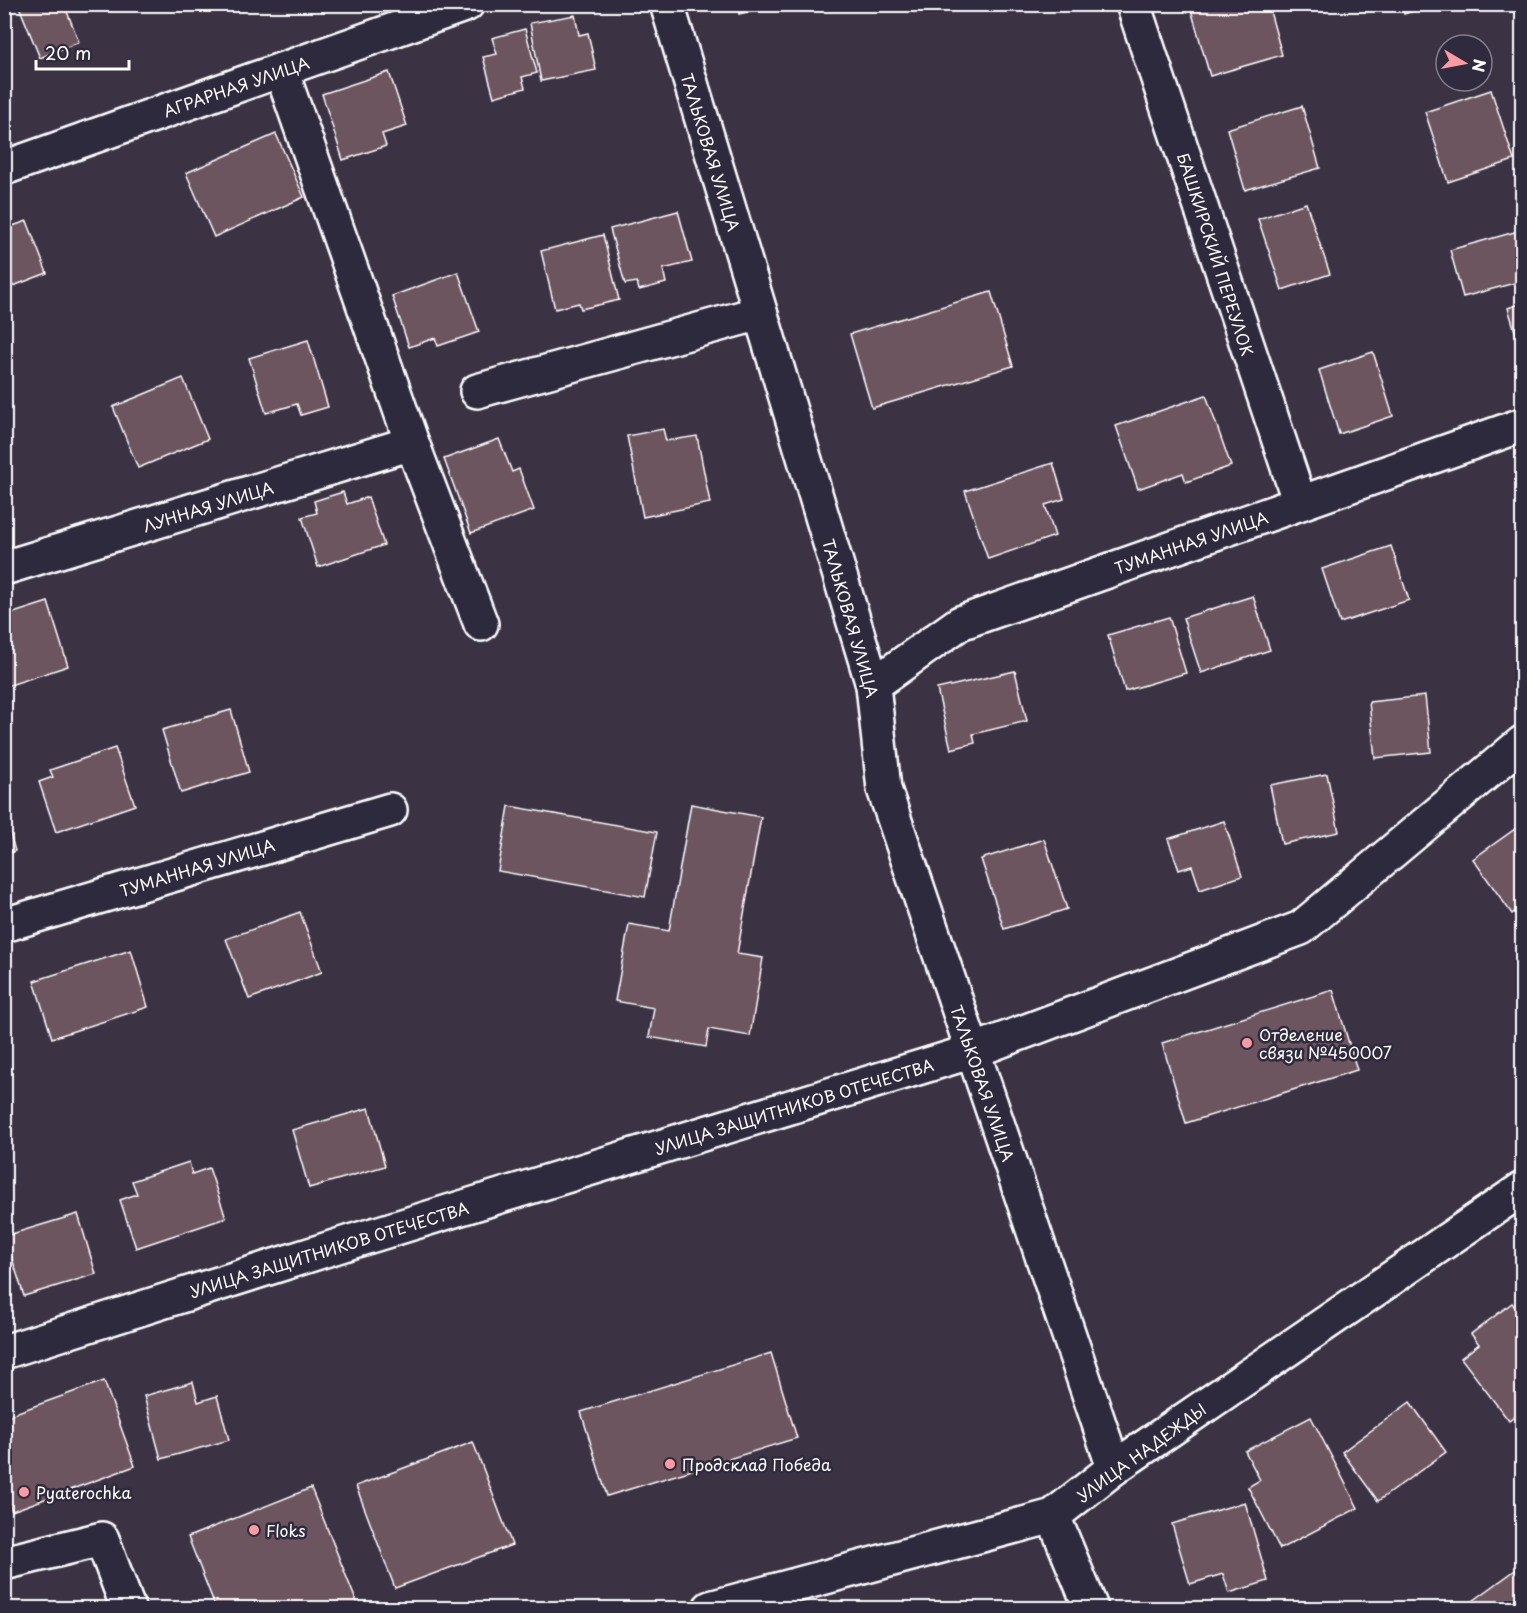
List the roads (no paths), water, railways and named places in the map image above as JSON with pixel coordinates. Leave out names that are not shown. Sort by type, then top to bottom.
[{"type":"street","name":"АГРАРНАЯ УЛИЦА","points":[[4,168],[467,4]]},
{"type":"street","name":"ТАЛЬКОВАЯ УЛИЦА","points":[[667,4],[873,685],[884,789],[1114,1468]]},
{"type":"street","name":"БАШКИРСКИЙ ПЕРЕУЛОК","points":[[1133,4],[1299,503]]},
{"type":"street","points":[[281,70],[412,443],[481,624]]},
{"type":"street","points":[[477,391],[760,313]]},
{"type":"street","name":"ТУМАННАЯ УЛИЦА","points":[[873,685],[960,623],[1522,425]]},
{"type":"street","name":"ЛУННАЯ УЛИЦА","points":[[4,568],[412,443]]},
{"type":"street","name":"УЛИЦА ЗАЩИТНИКОВ ОТЕЧЕСТВА","points":[[4,1352],[347,1242],[973,1051],[1301,928],[1522,742]]},
{"type":"street","name":"ТУМАННАЯ УЛИЦА","points":[[4,925],[390,810]]},
{"type":"street","name":"УЛИЦА НАДЕЖДЫ","points":[[715,1608],[1053,1516],[1114,1468],[1522,1189]]},
{"type":"street","points":[[1053,1516],[1091,1608]]},
{"type":"street","points":[[4,1563],[102,1539],[128,1608]]},
{"type":"place","name":"Отделение связи №450007","points":[[1247,1043]]},
{"type":"place","name":"Продсклад Победа","points":[[670,1464]]},
{"type":"place","name":"Pyaterochka","points":[[24,1492]]},
{"type":"place","name":"Floks","points":[[254,1530]]}]
